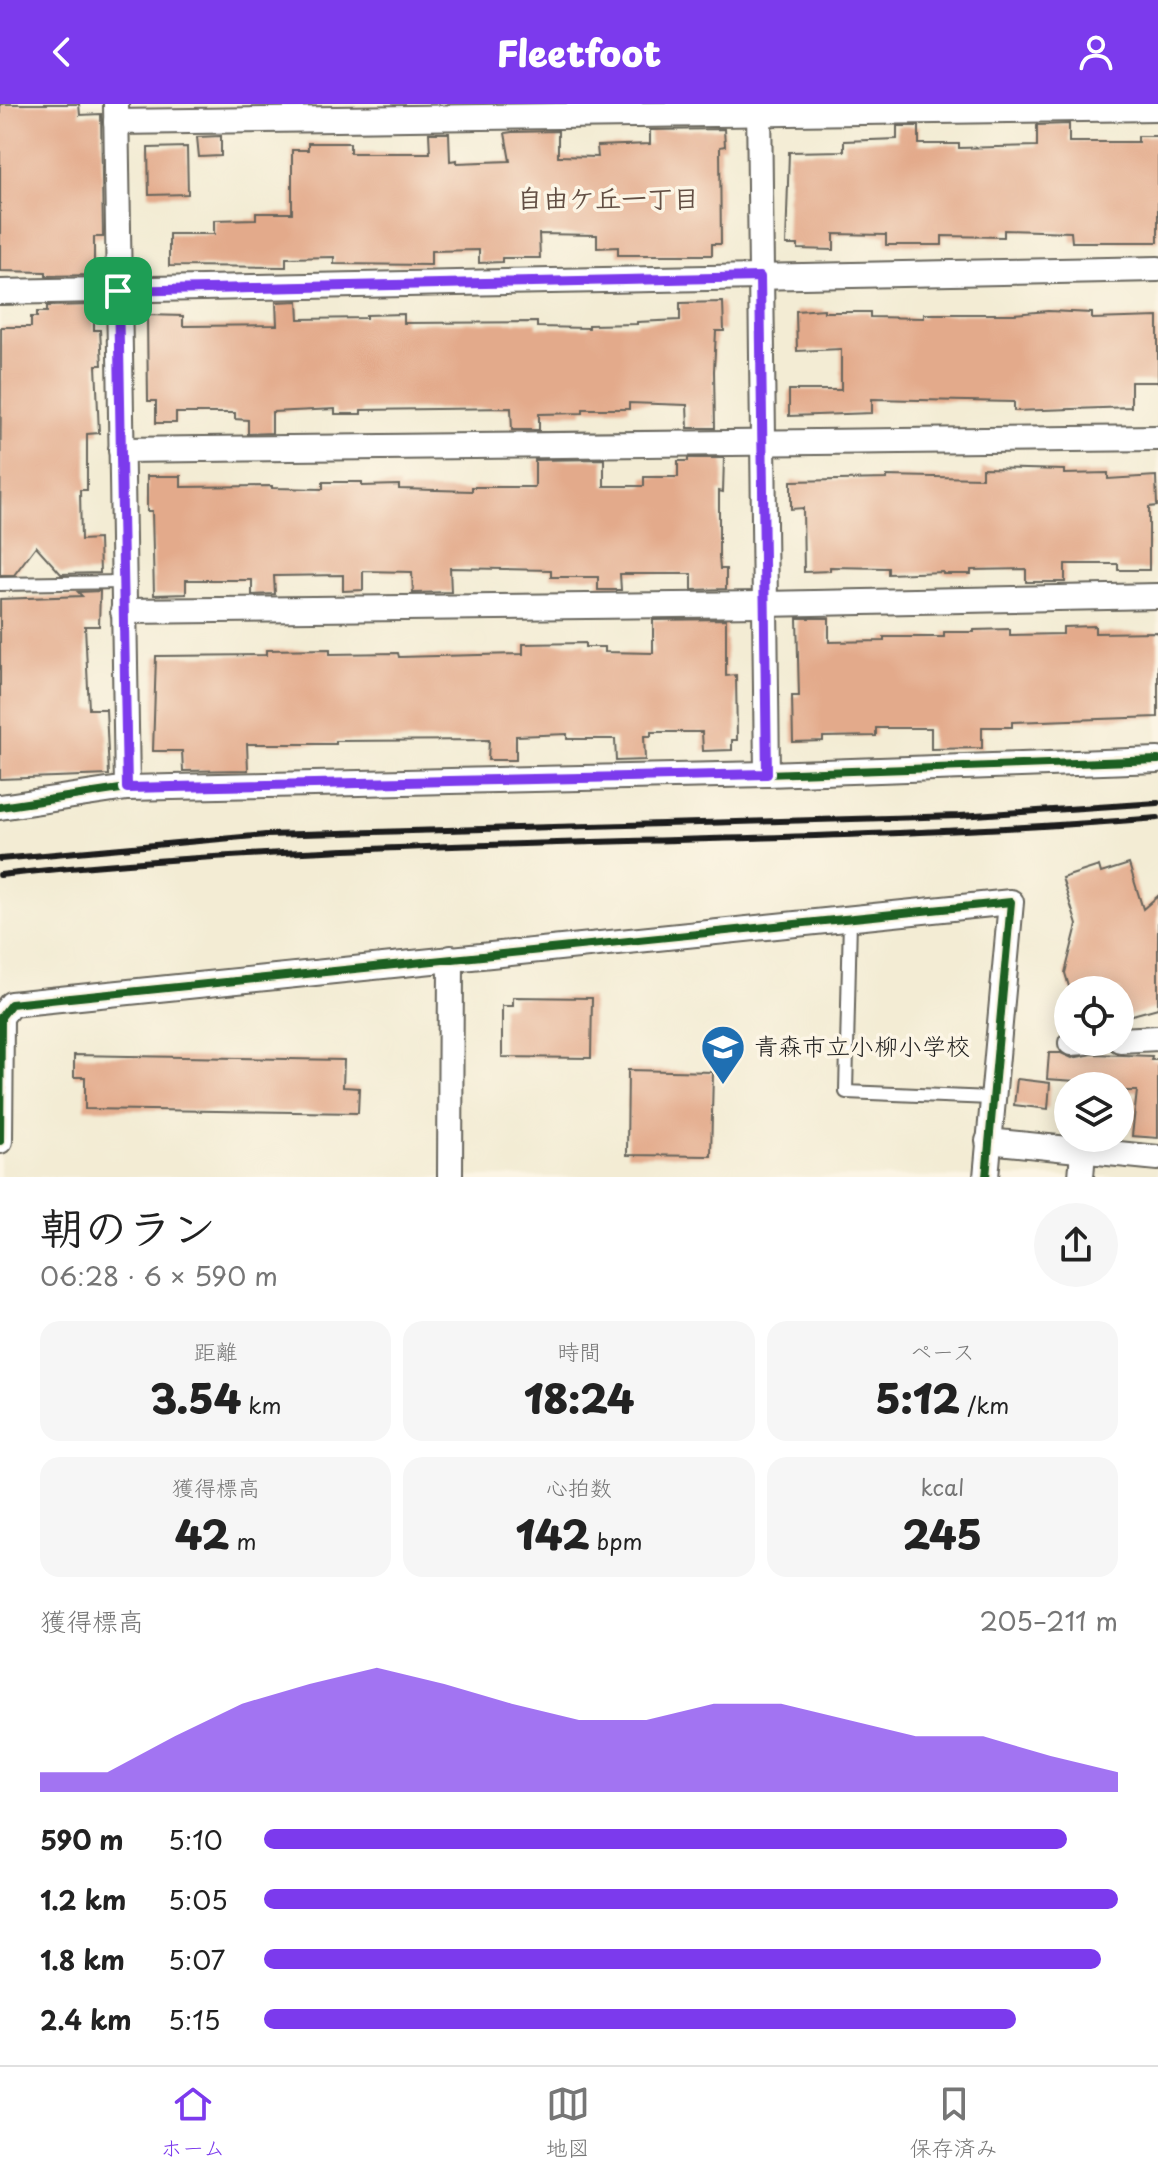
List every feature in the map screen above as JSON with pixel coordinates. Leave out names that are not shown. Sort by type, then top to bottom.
[{"type":"street","points":[[127,788],[116,113],[1158,108]]},
{"type":"street","points":[[759,109],[767,774]]},
{"type":"street","points":[[0,292],[1158,269]]},
{"type":"street","points":[[121,450],[1158,438]]},
{"type":"street","points":[[123,611],[1158,596]]},
{"type":"street","points":[[0,807],[127,788],[767,774],[1158,760]]},
{"type":"street","points":[[0,1141],[1,1017],[3,1006],[11,1004],[1011,902],[986,1177]]},
{"type":"street","points":[[450,1177],[451,958]]},
{"type":"street","points":[[1134,1039],[1158,1038]]},
{"type":"street","points":[[988,1141],[1054,1148]]},
{"type":"street","points":[[1081,1177],[1083,1152]]},
{"type":"street","points":[[1094,1152],[1158,1158]]},
{"type":"lane","points":[[0,584],[123,582]]},
{"type":"lane","points":[[850,919],[846,1092],[991,1098]]},
{"type":"building","points":[[0,104],[79,104],[80,115],[101,114],[103,237],[94,237],[94,275],[46,276],[46,272],[0,271]]},
{"type":"building","points":[[1069,124],[1069,142],[1138,142],[1138,136],[1158,136],[1158,242],[1072,242],[1071,232],[1004,230],[1004,237],[942,236],[942,245],[886,245],[886,235],[834,234],[834,250],[798,249],[798,245],[786,245],[789,152],[844,151],[844,141],[897,139],[897,126],[919,126],[919,144],[959,144],[959,148],[1037,146],[1037,125]]},
{"type":"building","points":[[724,129],[725,146],[720,147],[721,244],[712,244],[712,255],[618,255],[618,247],[597,248],[597,235],[539,234],[540,258],[502,258],[502,262],[479,263],[479,250],[431,251],[431,265],[334,264],[334,257],[286,258],[286,267],[169,266],[169,234],[214,234],[214,220],[256,219],[256,213],[292,213],[292,150],[308,150],[308,143],[350,143],[350,153],[430,153],[429,133],[449,133],[450,161],[457,160],[457,163],[510,161],[505,133],[512,132],[558,131],[558,156],[598,157],[597,146],[650,144],[650,130]]},
{"type":"building","points":[[221,136],[221,156],[199,157],[197,137]]},
{"type":"building","points":[[187,147],[188,194],[149,195],[148,148]]},
{"type":"building","points":[[298,301],[299,319],[404,314],[404,323],[537,322],[537,327],[589,328],[589,325],[680,320],[680,303],[723,302],[724,331],[716,331],[715,428],[688,428],[687,405],[629,403],[629,409],[583,409],[583,413],[539,414],[539,430],[512,430],[511,408],[361,410],[361,414],[335,414],[335,409],[272,412],[272,433],[248,434],[248,420],[235,419],[235,413],[176,413],[176,423],[156,423],[156,401],[148,401],[147,315],[183,316],[183,326],[277,325],[276,302]]},
{"type":"building","points":[[94,305],[94,330],[100,330],[102,365],[96,365],[99,433],[87,434],[87,490],[80,490],[81,540],[99,539],[100,573],[61,574],[36,546],[14,575],[0,575],[1,327],[31,327],[31,317],[37,317],[37,312],[47,312],[47,306]]},
{"type":"building","points":[[824,309],[824,312],[870,312],[870,317],[924,318],[924,314],[1048,311],[1092,313],[1092,319],[1158,317],[1158,382],[1131,382],[1131,407],[1014,411],[1014,402],[872,399],[872,413],[789,416],[789,390],[841,390],[841,349],[797,351],[796,311]]},
{"type":"building","points":[[688,458],[724,458],[723,492],[719,491],[719,557],[720,569],[726,569],[726,589],[692,590],[692,574],[620,574],[621,590],[598,590],[598,577],[551,577],[551,570],[450,568],[451,592],[413,593],[412,572],[363,571],[363,590],[343,591],[343,575],[274,576],[275,594],[252,595],[252,580],[186,580],[186,594],[154,595],[152,511],[147,511],[147,476],[181,476],[181,487],[323,489],[323,482],[362,482],[362,486],[399,485],[399,489],[472,491],[472,487],[535,487],[535,460],[604,459],[604,486],[644,486],[644,477],[678,477],[678,461],[688,461]]},
{"type":"building","points":[[982,468],[1064,470],[1064,474],[1108,473],[1108,479],[1156,476],[1157,506],[1149,507],[1149,570],[1118,570],[1118,564],[1065,564],[1065,582],[1026,582],[1026,569],[971,570],[971,574],[888,574],[888,568],[830,567],[830,571],[804,572],[803,508],[791,509],[791,481],[887,479],[887,476],[982,478]]},
{"type":"building","points":[[100,591],[99,626],[85,626],[89,709],[106,709],[109,775],[0,779],[0,599],[82,596],[78,592]]},
{"type":"building","points":[[797,618],[829,618],[829,642],[884,641],[884,637],[944,637],[944,632],[974,630],[1010,629],[1010,635],[1063,634],[1063,627],[1095,626],[1095,633],[1158,632],[1158,717],[1012,722],[1012,727],[982,727],[982,748],[931,749],[931,728],[876,728],[876,736],[823,737],[823,741],[793,742],[792,696],[799,696]]},
{"type":"building","points":[[726,619],[726,676],[736,675],[737,740],[732,740],[732,750],[703,751],[702,732],[651,732],[651,736],[644,736],[645,760],[616,761],[615,739],[567,739],[567,734],[516,736],[516,760],[488,760],[489,740],[247,744],[248,770],[183,771],[182,751],[153,751],[156,656],[266,655],[266,650],[330,649],[330,654],[398,653],[399,657],[523,654],[523,644],[585,643],[585,647],[605,647],[605,652],[653,653],[653,620]]},
{"type":"building","points":[[1129,864],[1143,909],[1158,896],[1158,1008],[1134,1015],[1134,976],[1066,976],[1077,925],[1062,878],[1099,866],[1101,873]]},
{"type":"building","points":[[513,997],[592,998],[591,1058],[502,1057],[502,1006],[513,1006]]},
{"type":"building","points":[[1049,1053],[1072,1058],[1152,1056],[1151,1060],[1158,1060],[1158,1138],[1134,1136],[1137,1091],[1134,1091],[1134,1072],[1054,1072],[1054,1079],[1047,1079]]},
{"type":"building","points":[[74,1055],[344,1060],[343,1087],[359,1088],[358,1113],[85,1109],[85,1077],[74,1077]]},
{"type":"building","points":[[628,1070],[713,1072],[711,1156],[627,1155]]},
{"type":"building","points":[[1017,1079],[1050,1083],[1048,1109],[1014,1105]]},
{"type":"railway","points":[[0,859],[266,835],[960,816],[1158,803]]},
{"type":"railway","points":[[0,875],[289,853],[869,834],[1158,818]]},
{"type":"cycle path","points":[[0,807],[127,788],[767,774],[1158,760]]},
{"type":"cycle path","points":[[0,1141],[1,1017],[11,1004],[1011,902],[986,1177]]},
{"type":"place","name":"青森市立小柳小学校","points":[[723,1086]]},
{"type":"district","name":"自由ケ丘一丁目","points":[[608,199]]},
{"type":"route","points":[[760,277],[767,774],[127,788],[118,291],[760,277]]}]
